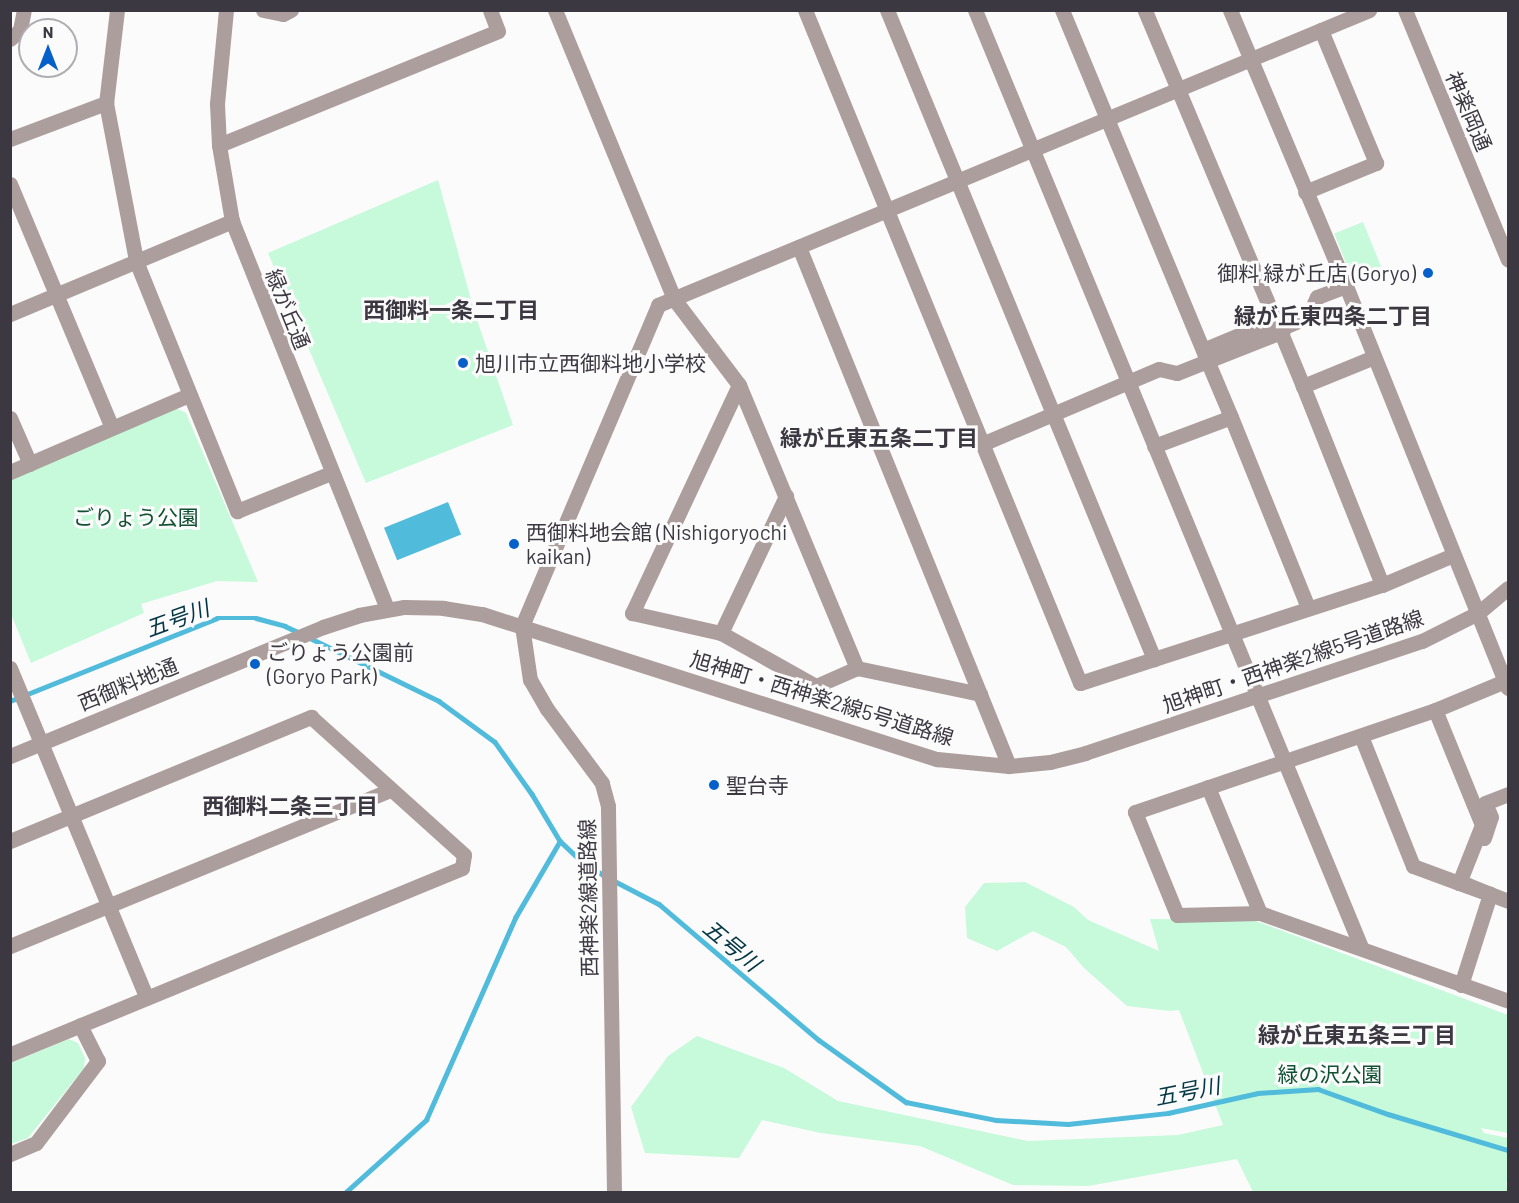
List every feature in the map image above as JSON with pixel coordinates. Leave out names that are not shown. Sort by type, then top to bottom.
[{"type":"street","points":[[10,39],[20,30],[24,10]]},
{"type":"street","points":[[117,10],[106,103],[136,261],[237,511],[331,473]]},
{"type":"street","name":"緑が丘通","points":[[226,10],[217,104],[219,145],[232,221],[387,609]]},
{"type":"street","points":[[263,10],[283,14],[291,10]]},
{"type":"street","points":[[219,145],[498,31],[490,10]]},
{"type":"street","points":[[805,10],[1080,683],[1382,585],[1453,555]]},
{"type":"street","points":[[887,10],[1155,659]]},
{"type":"street","points":[[975,10],[1230,634],[1361,947]]},
{"type":"street","points":[[1062,10],[1308,608]]},
{"type":"street","points":[[1145,10],[1303,386],[1382,585]]},
{"type":"street","points":[[1230,10],[1346,286],[1507,685],[1135,812],[1177,915],[1260,913],[1509,1001]]},
{"type":"street","points":[[522,626],[658,305],[1368,10]]},
{"type":"street","name":"神楽岡通","points":[[1405,10],[1509,260]]},
{"type":"street","points":[[556,12],[674,299],[739,385],[857,668]]},
{"type":"street","points":[[1305,192],[1376,164],[1321,30]]},
{"type":"street","points":[[10,139],[106,103]]},
{"type":"street","points":[[10,184],[112,428]]},
{"type":"street","points":[[10,314],[232,221]]},
{"type":"street","points":[[799,248],[1009,766]]},
{"type":"street","points":[[982,444],[1159,369],[1177,373],[1205,356],[1278,326],[1286,326],[1308,317],[1317,297],[1346,286]]},
{"type":"street","points":[[1303,386],[1374,357]]},
{"type":"street","points":[[739,385],[632,613],[720,633],[816,686],[857,668],[980,694]]},
{"type":"street","points":[[10,472],[189,395]]},
{"type":"street","points":[[1154,446],[1230,417]]},
{"type":"street","points":[[10,418],[30,464]]},
{"type":"street","points":[[720,633],[786,496]]},
{"type":"street","name":"旭神町・西神楽2線5号道路線","points":[[387,609],[443,608],[482,614],[937,759],[1009,766],[1050,762],[1085,753],[1422,641],[1478,613],[1509,588]]},
{"type":"street","name":"西御料地通","points":[[10,756],[323,627],[387,609]]},
{"type":"street","name":"西神楽2線道路線","points":[[522,626],[530,680],[547,709],[602,783],[608,806],[614,1192]]},
{"type":"street","points":[[13,674],[147,998]]},
{"type":"street","points":[[1435,710],[1482,825],[1464,884]]},
{"type":"street","points":[[10,841],[311,717],[464,855],[462,868],[10,1054]]},
{"type":"street","points":[[1360,736],[1413,866],[1509,901]]},
{"type":"street","points":[[1208,787],[1260,913]]},
{"type":"street","points":[[10,946],[391,790]]},
{"type":"street","points":[[1464,884],[1491,817],[1485,803],[1509,794]]},
{"type":"street","points":[[1461,985],[1490,894]]},
{"type":"street","points":[[10,1154],[36,1143],[98,1061],[80,1025]]},
{"type":"green space","points":[[438,180],[475,314],[513,425],[366,483],[268,253]]},
{"type":"green space","points":[[1363,222],[1381,267],[1352,278],[1334,234]]},
{"type":"green space","name":"ごりょう公園","points":[[176,408],[186,413],[258,582],[217,581],[141,604],[144,613],[31,663],[11,614],[10,479]]},
{"type":"green space","name":"緑の沢公園","points":[[1025,882],[1074,907],[1088,920],[1159,951],[1150,919],[1253,920],[1508,1015],[1508,1133],[1481,1128],[1484,1133],[1508,1138],[1508,1183],[1506,1182],[1508,1192],[1253,1192],[1237,1159],[1088,1186],[1013,1185],[920,1146],[821,1133],[762,1120],[739,1158],[645,1153],[631,1107],[668,1056],[697,1036],[784,1068],[838,1101],[1028,1141],[1178,1135],[1223,1125],[1179,1010],[1127,1006],[1084,968],[1066,947],[1033,931],[997,951],[967,938],[965,907],[984,883]]},
{"type":"green space","points":[[69,1039],[78,1043],[85,1058],[84,1068],[28,1138],[11,1144],[11,1063]]},
{"type":"water","points":[[448,502],[461,534],[397,560],[384,528]]},
{"type":"waterway","name":"五号川","points":[[10,701],[217,618],[256,618],[300,633]]},
{"type":"waterway","name":"五号川","points":[[308,637],[439,701],[495,742],[532,794],[560,841],[578,858],[603,875],[659,904],[819,1040],[906,1102],[996,1120],[1068,1124],[1168,1113],[1258,1093],[1318,1089],[1388,1114],[1508,1150]]},
{"type":"waterway","points":[[346,1192],[426,1120],[515,918],[560,841]]},
{"type":"place","name":"御料 緑が丘店 (Goryo)","points":[[1428,273]]},
{"type":"place","name":"旭川市立西御料地小学校","points":[[463,363]]},
{"type":"place","name":"西御料地会館 (Nishigoryochi kaikan)","points":[[514,544]]},
{"type":"place","name":"ごりょう公園前 (Goryo Park)","points":[[255,664]]},
{"type":"place","name":"聖台寺","points":[[714,785]]},
{"type":"district","name":"西御料一条二丁目","points":[[451,310]]},
{"type":"district","name":"緑が丘東四条二丁目","points":[[1333,316]]},
{"type":"district","name":"緑が丘東五条二丁目","points":[[879,438]]},
{"type":"district","name":"西御料二条三丁目","points":[[290,806]]},
{"type":"district","name":"緑が丘東五条三丁目","points":[[1357,1035]]}]
